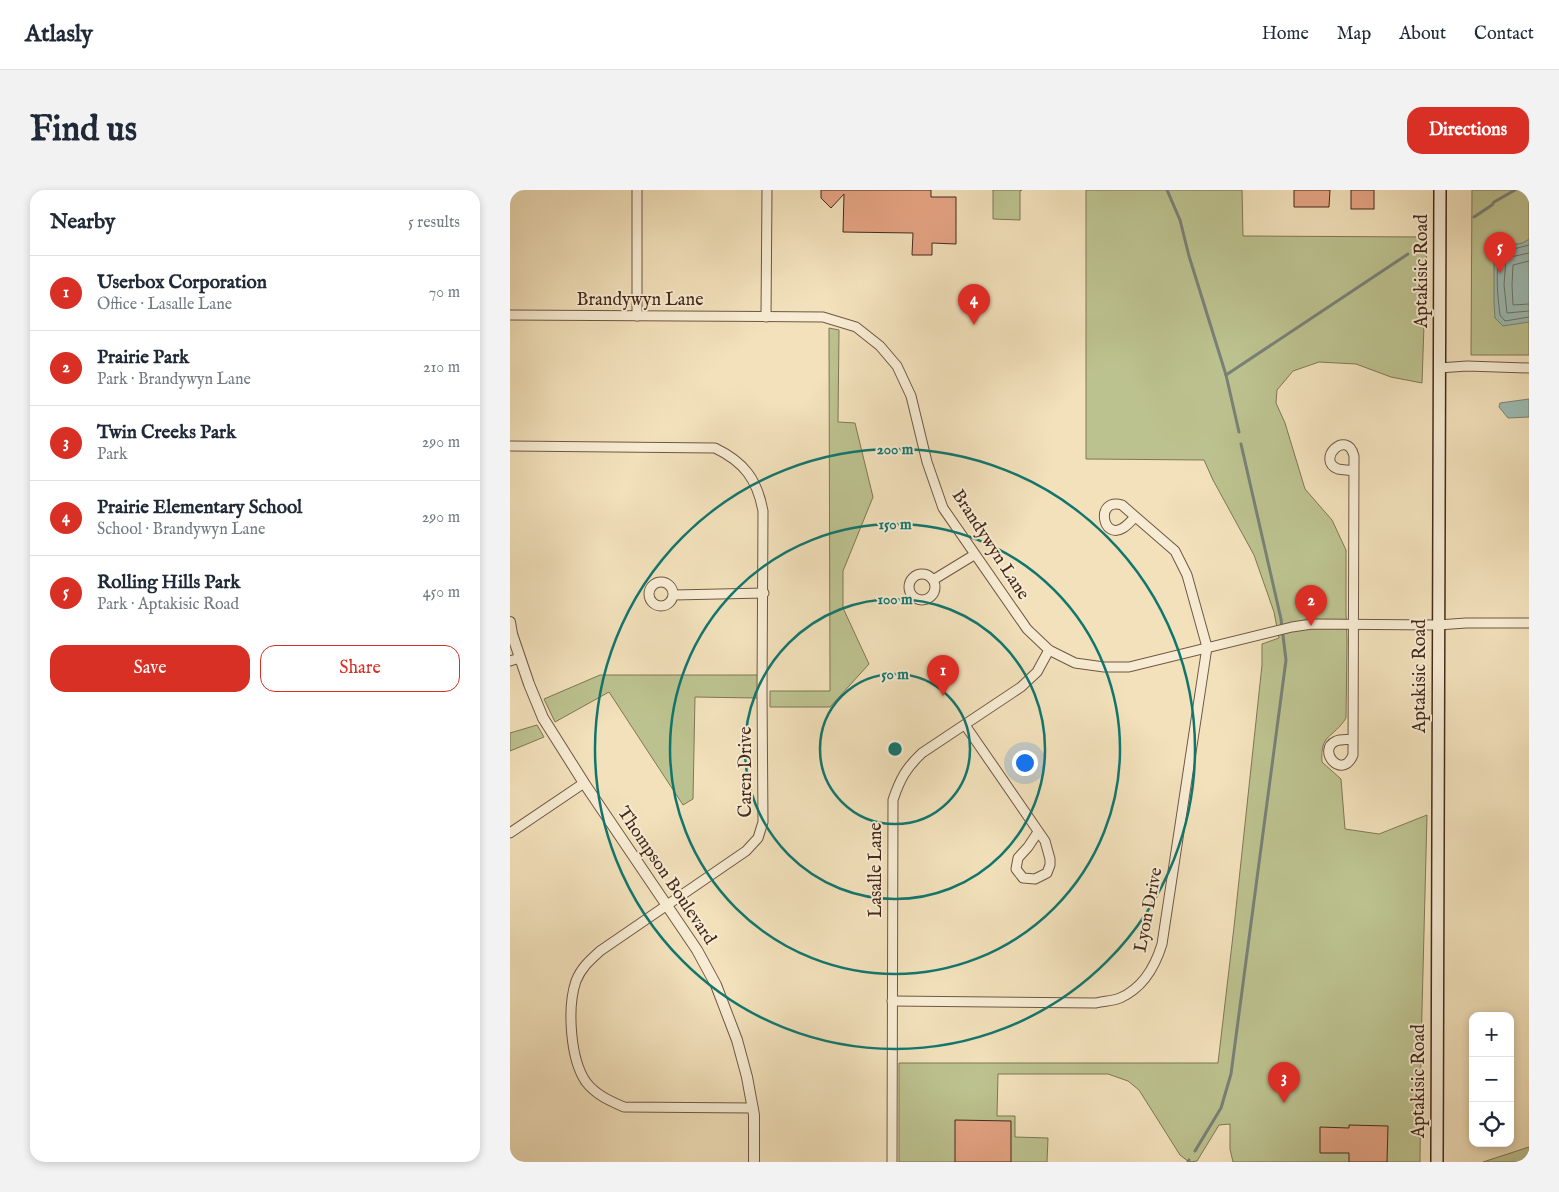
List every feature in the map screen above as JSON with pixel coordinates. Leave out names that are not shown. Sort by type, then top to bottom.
[{"type":"main road","name":"Aptakisic Road","points":[[1437,1162],[1440,190]]},
{"type":"street","points":[[637,190],[637,316]]},
{"type":"street","points":[[766,317],[767,190]]},
{"type":"street","name":"Brandywyn Lane","points":[[510,315],[823,317],[856,328],[880,346],[898,366],[911,396],[927,462],[944,508],[974,555],[1026,629],[1049,650],[1075,663],[1104,668],[1129,667],[1292,627],[1312,624],[1354,626],[1529,623]]},
{"type":"street","points":[[1439,368],[1467,366],[1529,368]]},
{"type":"street","name":"Caren Drive","points":[[510,446],[715,448],[731,456],[752,478],[760,492],[763,511],[764,593],[762,693],[763,822],[758,838],[746,851],[600,950],[585,964],[577,979],[572,996],[572,1044],[577,1066],[587,1082],[604,1099],[624,1107],[753,1108]]},
{"type":"street","points":[[1353,739],[1354,470]]},
{"type":"street","points":[[1135,517],[1175,551],[1182,563],[1207,647]]},
{"type":"street","points":[[933,580],[974,555]]},
{"type":"street","points":[[674,594],[764,593]]},
{"type":"street","name":"Thompson Boulevard","points":[[510,622],[515,659],[543,718],[584,784],[697,950],[716,985],[737,1040],[747,1077],[753,1108],[754,1162]]},
{"type":"street","name":"Lyon Drive","points":[[892,1001],[1096,1003],[1119,999],[1136,988],[1148,975],[1157,961],[1162,944],[1207,647]]},
{"type":"street","name":"Lasalle Lane","points":[[892,1162],[893,800],[900,780],[910,764],[922,753],[1021,687],[1037,672],[1049,650]]},
{"type":"street","points":[[965,725],[1038,832],[1048,850],[1050,859],[1049,868],[1046,873],[1040,878],[1023,878],[1016,869],[1016,860],[1038,832]]},
{"type":"street","points":[[510,833],[584,784]]},
{"type":"green space","points":[[993,190],[1022,190],[1020,191],[1020,220],[993,219]]},
{"type":"green space","points":[[1086,190],[1242,190],[1243,236],[1427,237],[1422,383],[1391,377],[1356,364],[1319,362],[1293,371],[1277,390],[1276,403],[1285,423],[1305,489],[1332,520],[1346,550],[1346,718],[1325,741],[1322,753],[1322,762],[1341,779],[1345,829],[1379,834],[1427,815],[1420,1162],[1233,1162],[1230,1149],[1230,1124],[1219,1125],[1197,1161],[1189,1162],[1180,1155],[1139,1090],[1128,1081],[1108,1074],[998,1074],[997,1116],[1015,1116],[1015,1137],[1048,1138],[1047,1162],[899,1162],[899,1063],[1218,1063],[1262,665],[1262,644],[1279,638],[1274,612],[1254,555],[1204,460],[1086,459]]},
{"type":"green space","points":[[1472,190],[1529,190],[1529,355],[1471,355]]},
{"type":"green space","points":[[829,328],[839,330],[838,422],[855,423],[873,497],[843,571],[843,608],[869,664],[830,707],[770,707],[770,691],[830,691]]},
{"type":"green space","points":[[600,675],[758,675],[758,698],[695,697],[693,799],[683,805],[609,692],[555,722],[544,699]]},
{"type":"green space","points":[[537,725],[544,737],[510,751],[510,733]]},
{"type":"green space","points":[[1529,1147],[1529,1162],[1483,1162]]},
{"type":"water","points":[[1529,239],[1529,322],[1503,326],[1495,318],[1495,254],[1499,247],[1523,243]]},
{"type":"water","points":[[1529,399],[1529,417],[1508,418],[1499,407],[1500,403]]},
{"type":"building","points":[[821,190],[931,190],[931,197],[956,197],[956,244],[932,243],[932,255],[912,255],[913,233],[843,232],[844,194],[831,208],[821,198]]},
{"type":"building","points":[[1294,190],[1330,190],[1329,207],[1294,207]]},
{"type":"building","points":[[1351,190],[1374,190],[1374,209],[1351,209]]},
{"type":"building","points":[[955,1120],[1011,1121],[1011,1162],[955,1162]]},
{"type":"building","points":[[1349,1125],[1388,1126],[1387,1162],[1349,1162],[1349,1153],[1320,1153],[1320,1127],[1349,1128]]},
{"type":"waterway","points":[[1167,190],[1180,220],[1189,256],[1226,375],[1239,432]]},
{"type":"waterway","points":[[1474,217],[1494,202],[1515,190]]},
{"type":"waterway","points":[[1226,375],[1408,254]]},
{"type":"waterway","points":[[1195,1151],[1221,1108],[1231,1074],[1286,660],[1281,619],[1241,444]]},
{"type":"place","name":"Rolling Hills Park","points":[[1500,273]]},
{"type":"place","name":"Prairie Elementary School","points":[[974,325]]},
{"type":"place","name":"Prairie Park","points":[[1311,626]]},
{"type":"place","name":"Userbox Corporation","points":[[943,696]]},
{"type":"place","name":"Twin Creeks Park","points":[[1284,1103]]}]
